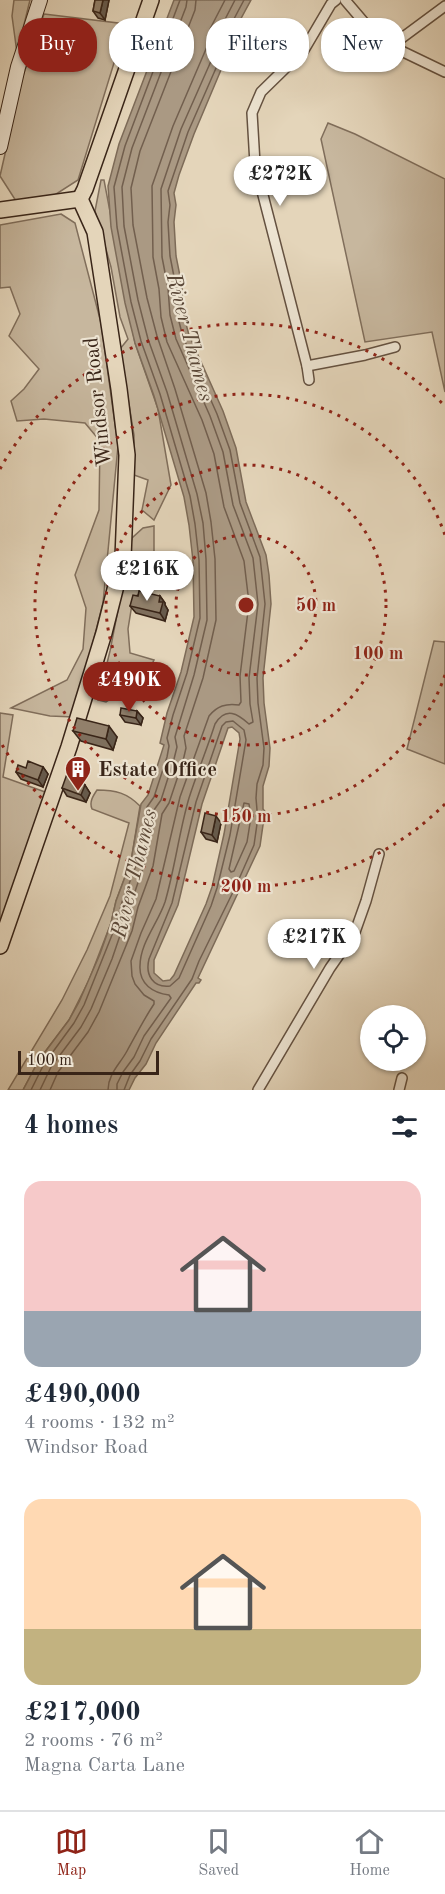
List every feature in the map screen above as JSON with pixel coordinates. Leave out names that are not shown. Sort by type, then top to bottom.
[{"type":"main road","points":[[0,147],[18,67],[40,0]]},
{"type":"main road","points":[[0,205],[0,210],[80,199],[151,0]]},
{"type":"main road","name":"Windsor Road","points":[[0,946],[72,737],[104,633],[123,558],[127,455],[95,232],[80,199]]},
{"type":"street","points":[[309,380],[255,164],[252,113],[261,92],[304,50],[331,4],[336,0]]},
{"type":"street","points":[[345,0],[360,18]]},
{"type":"street","points":[[405,36],[445,6]]},
{"type":"street","points":[[405,53],[445,72]]},
{"type":"street","points":[[307,366],[395,347]]},
{"type":"street","points":[[258,1090],[330,968],[355,932],[379,854]]},
{"type":"street","points":[[399,1090],[402,1078]]},
{"type":"shaded area","points":[[14,0],[30,0],[26,18],[18,18],[17,53],[12,16]]},
{"type":"shaded area","points":[[44,14],[77,18],[43,18]]},
{"type":"shaded area","points":[[97,20],[109,22],[109,72],[111,72],[78,180],[50,198],[16,201],[0,176],[24,72],[97,72]]},
{"type":"shaded area","points":[[328,123],[445,179],[445,392],[432,332],[365,342],[321,139]]},
{"type":"shaded area","points":[[101,180],[104,180],[135,343],[158,409],[171,485],[154,520],[142,510],[148,480],[134,475],[134,435],[120,349],[128,339],[120,317],[111,267],[95,211]]},
{"type":"shaded area","points":[[61,214],[75,223],[101,323],[118,446],[103,603],[74,717],[50,716],[11,708],[67,680],[83,649],[86,608],[75,575],[99,510],[100,441],[85,423],[44,419],[17,421],[11,401],[24,389],[39,369],[9,336],[20,314],[10,287],[0,288],[0,225]]},
{"type":"shaded area","points":[[154,526],[154,563],[146,589],[133,598],[128,629],[130,653],[154,660],[136,696],[112,698],[106,702],[98,700],[132,538],[143,528]]},
{"type":"shaded area","points":[[434,641],[445,642],[445,764],[407,749]]},
{"type":"shaded area","points":[[0,713],[13,715],[3,777],[48,793],[0,931]]},
{"type":"shaded area","points":[[97,790],[121,793],[140,806],[131,861],[89,980],[69,1020],[39,1060],[23,1090],[8,1090],[62,1000],[110,896],[129,823],[92,809],[91,801]]},
{"type":"water","name":"River Thames","points":[[174,0],[251,0],[241,18],[206,18],[206,72],[220,72],[179,175],[174,193],[176,205],[174,222],[183,313],[189,335],[223,411],[236,448],[246,502],[266,555],[271,604],[263,678],[270,748],[269,766],[263,786],[263,809],[268,815],[263,825],[260,846],[198,978],[201,980],[196,983],[156,1043],[129,1090],[23,1090],[39,1060],[69,1020],[100,954],[131,861],[141,804],[148,795],[164,745],[160,743],[167,713],[181,672],[194,617],[193,561],[184,497],[154,396],[135,343],[125,303],[111,227],[108,186],[119,144],[146,72],[194,72],[194,18],[167,18]],"holes":[[[232,727],[239,733],[240,739],[224,834],[212,887],[174,975],[170,980],[163,981],[154,973],[154,960],[178,905],[202,804],[228,728]]]},
{"type":"building","points":[[95,0],[103,0],[100,13],[93,11]]},
{"type":"building","points":[[139,591],[160,596],[159,602],[163,602],[160,613],[130,606],[133,595],[138,596]]},
{"type":"building","points":[[121,708],[137,711],[136,718],[120,715]]},
{"type":"building","points":[[77,718],[109,726],[106,739],[73,731]]},
{"type":"building","points":[[28,761],[43,767],[38,780],[16,772],[18,765],[26,768]]},
{"type":"building","points":[[67,774],[81,779],[79,783],[85,785],[81,795],[62,788]]},
{"type":"building","points":[[205,813],[216,816],[212,835],[201,832]]},
{"type":"place","name":"Estate Office","points":[[78,792]]}]
